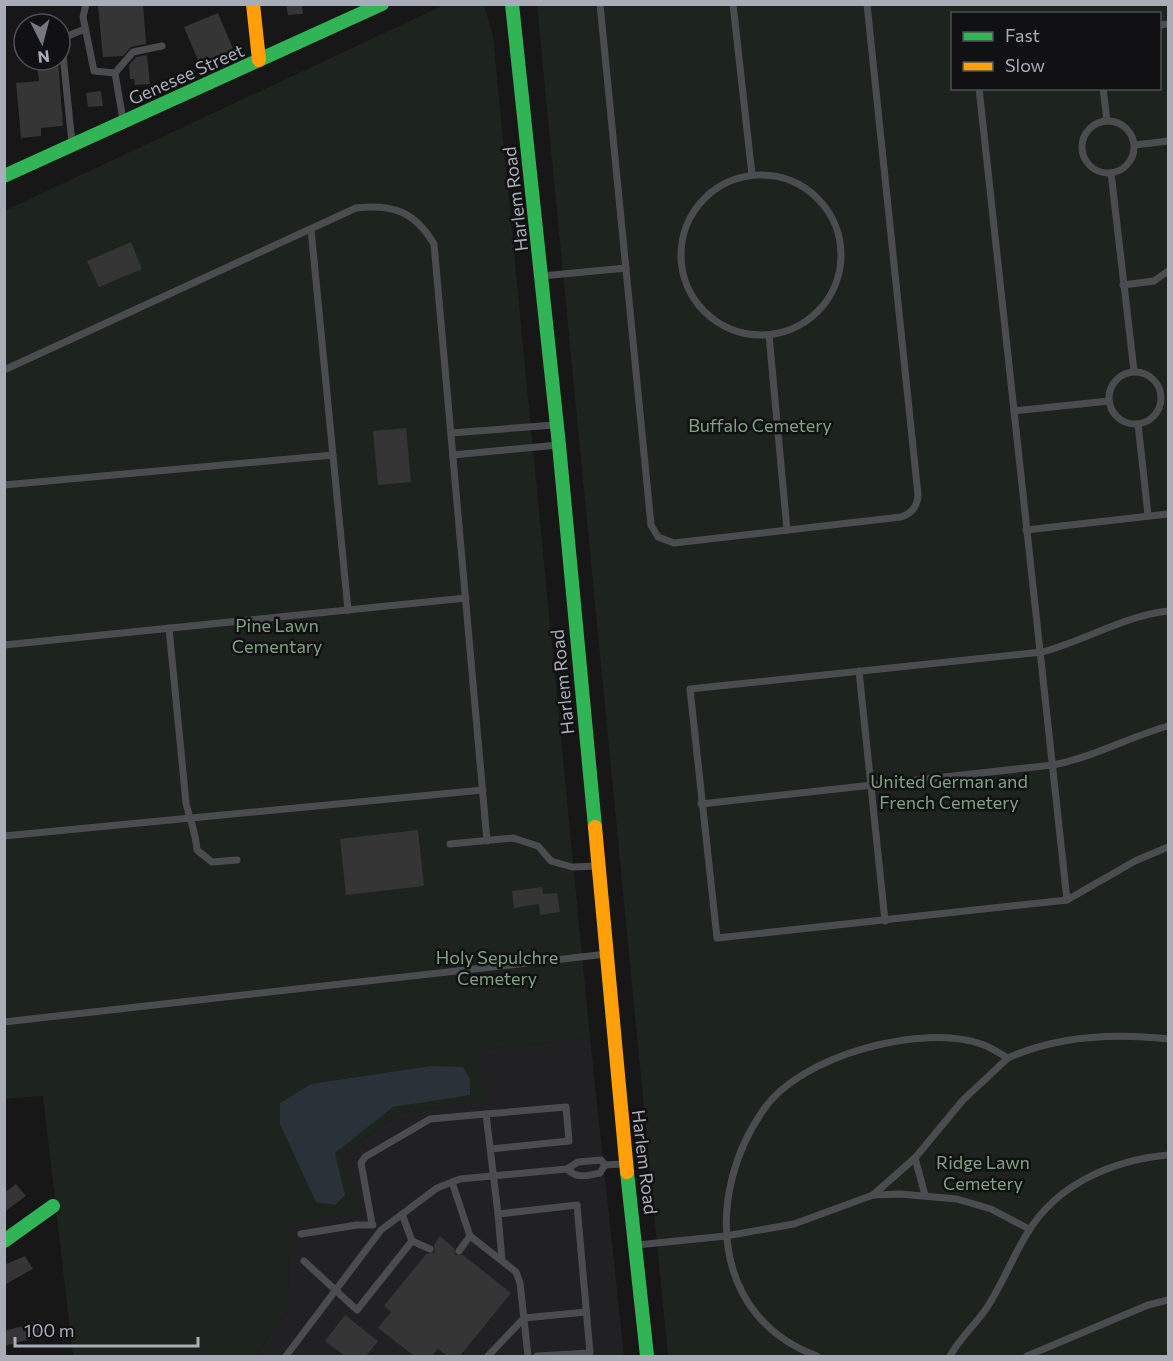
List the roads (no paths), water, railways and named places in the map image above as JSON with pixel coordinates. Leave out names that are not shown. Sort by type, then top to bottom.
[{"type":"main road","points":[[252,4],[259,60]]},
{"type":"main road","name":"Genesee Street","points":[[4,176],[382,4]]},
{"type":"main road","name":"Harlem Road","points":[[512,4],[559,445],[625,1163],[647,1356]]},
{"type":"main road","points":[[4,1241],[52,1206]]},
{"type":"lane","points":[[86,4],[83,17],[94,71],[115,73]]},
{"type":"lane","points":[[600,4],[653,531],[663,541],[674,543],[901,518],[913,510],[918,500],[867,4]]},
{"type":"lane","points":[[733,4],[752,175]]},
{"type":"lane","points":[[72,34],[85,29]]},
{"type":"lane","points":[[123,122],[115,73],[132,52],[162,46]]},
{"type":"lane","points":[[65,72],[72,146]]},
{"type":"lane","points":[[979,90],[1026,530],[1042,652],[1067,900]]},
{"type":"lane","points":[[1103,90],[1107,121]]},
{"type":"lane","points":[[1107,121],[1115,122],[1128,130],[1135,145],[1129,164],[1112,173],[1095,170],[1089,165],[1082,150],[1086,133],[1091,127],[1107,121]]},
{"type":"lane","points":[[1135,145],[1168,141]]},
{"type":"lane","points":[[1112,173],[1134,371]]},
{"type":"lane","points":[[752,175],[791,180],[815,195],[832,217],[841,243],[842,261],[835,288],[819,311],[796,327],[769,334],[754,335],[727,327],[704,312],[688,289],[681,262],[687,223],[703,199],[725,183],[752,175]]},
{"type":"lane","points":[[4,370],[356,208],[372,206],[405,212],[423,225],[434,244],[487,841]]},
{"type":"lane","points":[[311,228],[348,610]]},
{"type":"lane","points":[[542,276],[626,268]]},
{"type":"lane","points":[[1123,285],[1154,281],[1168,271]]},
{"type":"lane","points":[[769,334],[787,530]]},
{"type":"lane","points":[[1134,371],[1153,378],[1165,395],[1153,417],[1138,424],[1119,418],[1112,410],[1109,401],[1113,384],[1126,373],[1134,371]]},
{"type":"lane","points":[[1014,411],[1109,401]]},
{"type":"lane","points":[[1138,424],[1148,516]]},
{"type":"lane","points":[[451,432],[557,425]]},
{"type":"lane","points":[[453,455],[559,445]]},
{"type":"lane","points":[[4,485],[333,454]]},
{"type":"lane","points":[[1026,530],[1168,514]]},
{"type":"lane","points":[[4,645],[466,598]]},
{"type":"lane","points":[[1168,611],[1123,621],[1061,647],[1042,652],[690,689],[717,938],[1067,900],[1135,861],[1168,847]]},
{"type":"lane","points":[[169,628],[189,818],[195,826],[197,850],[212,861],[237,860]]},
{"type":"lane","points":[[859,671],[885,921]]},
{"type":"lane","points":[[701,804],[1053,765],[1093,756],[1146,732],[1168,726]]},
{"type":"lane","points":[[4,836],[483,790]]},
{"type":"lane","points":[[450,844],[513,838],[538,846],[551,861],[572,867],[598,866]]},
{"type":"lane","points":[[4,1022],[607,954]]},
{"type":"lane","points":[[873,1195],[915,1158],[963,1100],[1008,1058],[1029,1049],[1079,1037],[1131,1035],[1168,1039]]},
{"type":"lane","points":[[817,1356],[779,1337],[758,1319],[745,1301],[737,1282],[726,1236],[726,1211],[733,1178],[747,1137],[765,1107],[790,1083],[824,1062],[859,1050],[915,1039],[984,1044],[1008,1058]]},
{"type":"lane","points":[[372,1224],[361,1163],[365,1157],[413,1127],[430,1119],[566,1107],[569,1141],[490,1149]]},
{"type":"lane","points":[[486,1114],[502,1260]]},
{"type":"lane","points":[[950,1356],[960,1338],[986,1309],[1029,1229],[1061,1196],[1088,1176],[1115,1164],[1168,1155]]},
{"type":"lane","points":[[915,1158],[925,1195]]},
{"type":"lane","points":[[286,1356],[381,1230],[437,1188],[452,1182],[567,1169],[571,1164],[590,1161],[601,1160],[605,1166]]},
{"type":"lane","points":[[567,1169],[574,1175],[582,1177],[600,1173],[605,1166],[625,1163]]},
{"type":"lane","points":[[452,1182],[470,1236],[516,1272],[520,1283],[528,1356]]},
{"type":"lane","points":[[636,1245],[726,1236],[794,1224],[873,1195],[925,1195],[957,1200],[991,1209],[1029,1229]]},
{"type":"lane","points":[[498,1214],[577,1206],[590,1355],[537,1356]]},
{"type":"lane","points":[[402,1214],[412,1241],[430,1249]]},
{"type":"lane","points":[[301,1234],[372,1224],[381,1230]]},
{"type":"lane","points":[[459,1251],[470,1236]]},
{"type":"lane","points":[[304,1261],[357,1310],[412,1241]]},
{"type":"lane","points":[[1027,1356],[1148,1305],[1168,1300]]},
{"type":"lane","points":[[488,1356],[524,1318],[586,1312]]},
{"type":"park label","name":"Buffalo Cemetery","points":[[760,425]]},
{"type":"park label","name":"Pine Lawn Cementary","points":[[277,635]]},
{"type":"park label","name":"United German and French Cemetery","points":[[949,791]]},
{"type":"park label","name":"Holy Sepulchre Cemetery","points":[[497,967]]},
{"type":"park label","name":"Ridge Lawn Cemetery","points":[[983,1172]]}]
